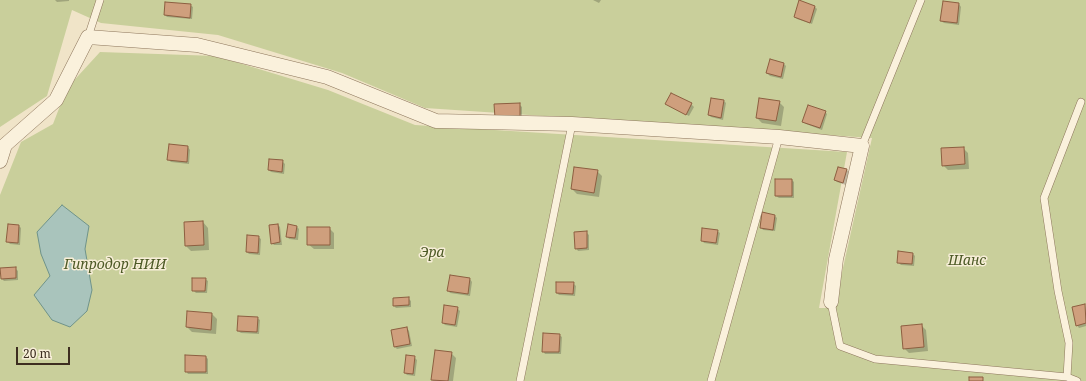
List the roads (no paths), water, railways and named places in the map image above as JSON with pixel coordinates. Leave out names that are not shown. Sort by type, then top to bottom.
[{"type":"street","points":[[0,161],[5,145],[56,100],[88,37],[197,45],[327,77],[436,121],[572,124],[779,137],[862,146],[836,259],[831,302]]},
{"type":"lane","points":[[88,37],[100,0]]},
{"type":"lane","points":[[862,146],[921,0]]},
{"type":"lane","points":[[1067,377],[1069,343],[1058,291],[1044,198],[1081,102]]},
{"type":"lane","points":[[520,381],[572,124]]},
{"type":"lane","points":[[711,381],[779,137]]},
{"type":"lane","points":[[831,302],[840,346],[875,359],[1067,377],[1077,381]]},
{"type":"water","points":[[62,205],[89,226],[85,249],[92,290],[87,311],[70,327],[52,320],[34,295],[50,276],[41,254],[37,232]]},
{"type":"park label","name":"Эра","points":[[432,253]]},
{"type":"park label","name":"Шанс","points":[[967,261]]},
{"type":"park label","name":"Гипродор НИИ","points":[[115,265]]}]
